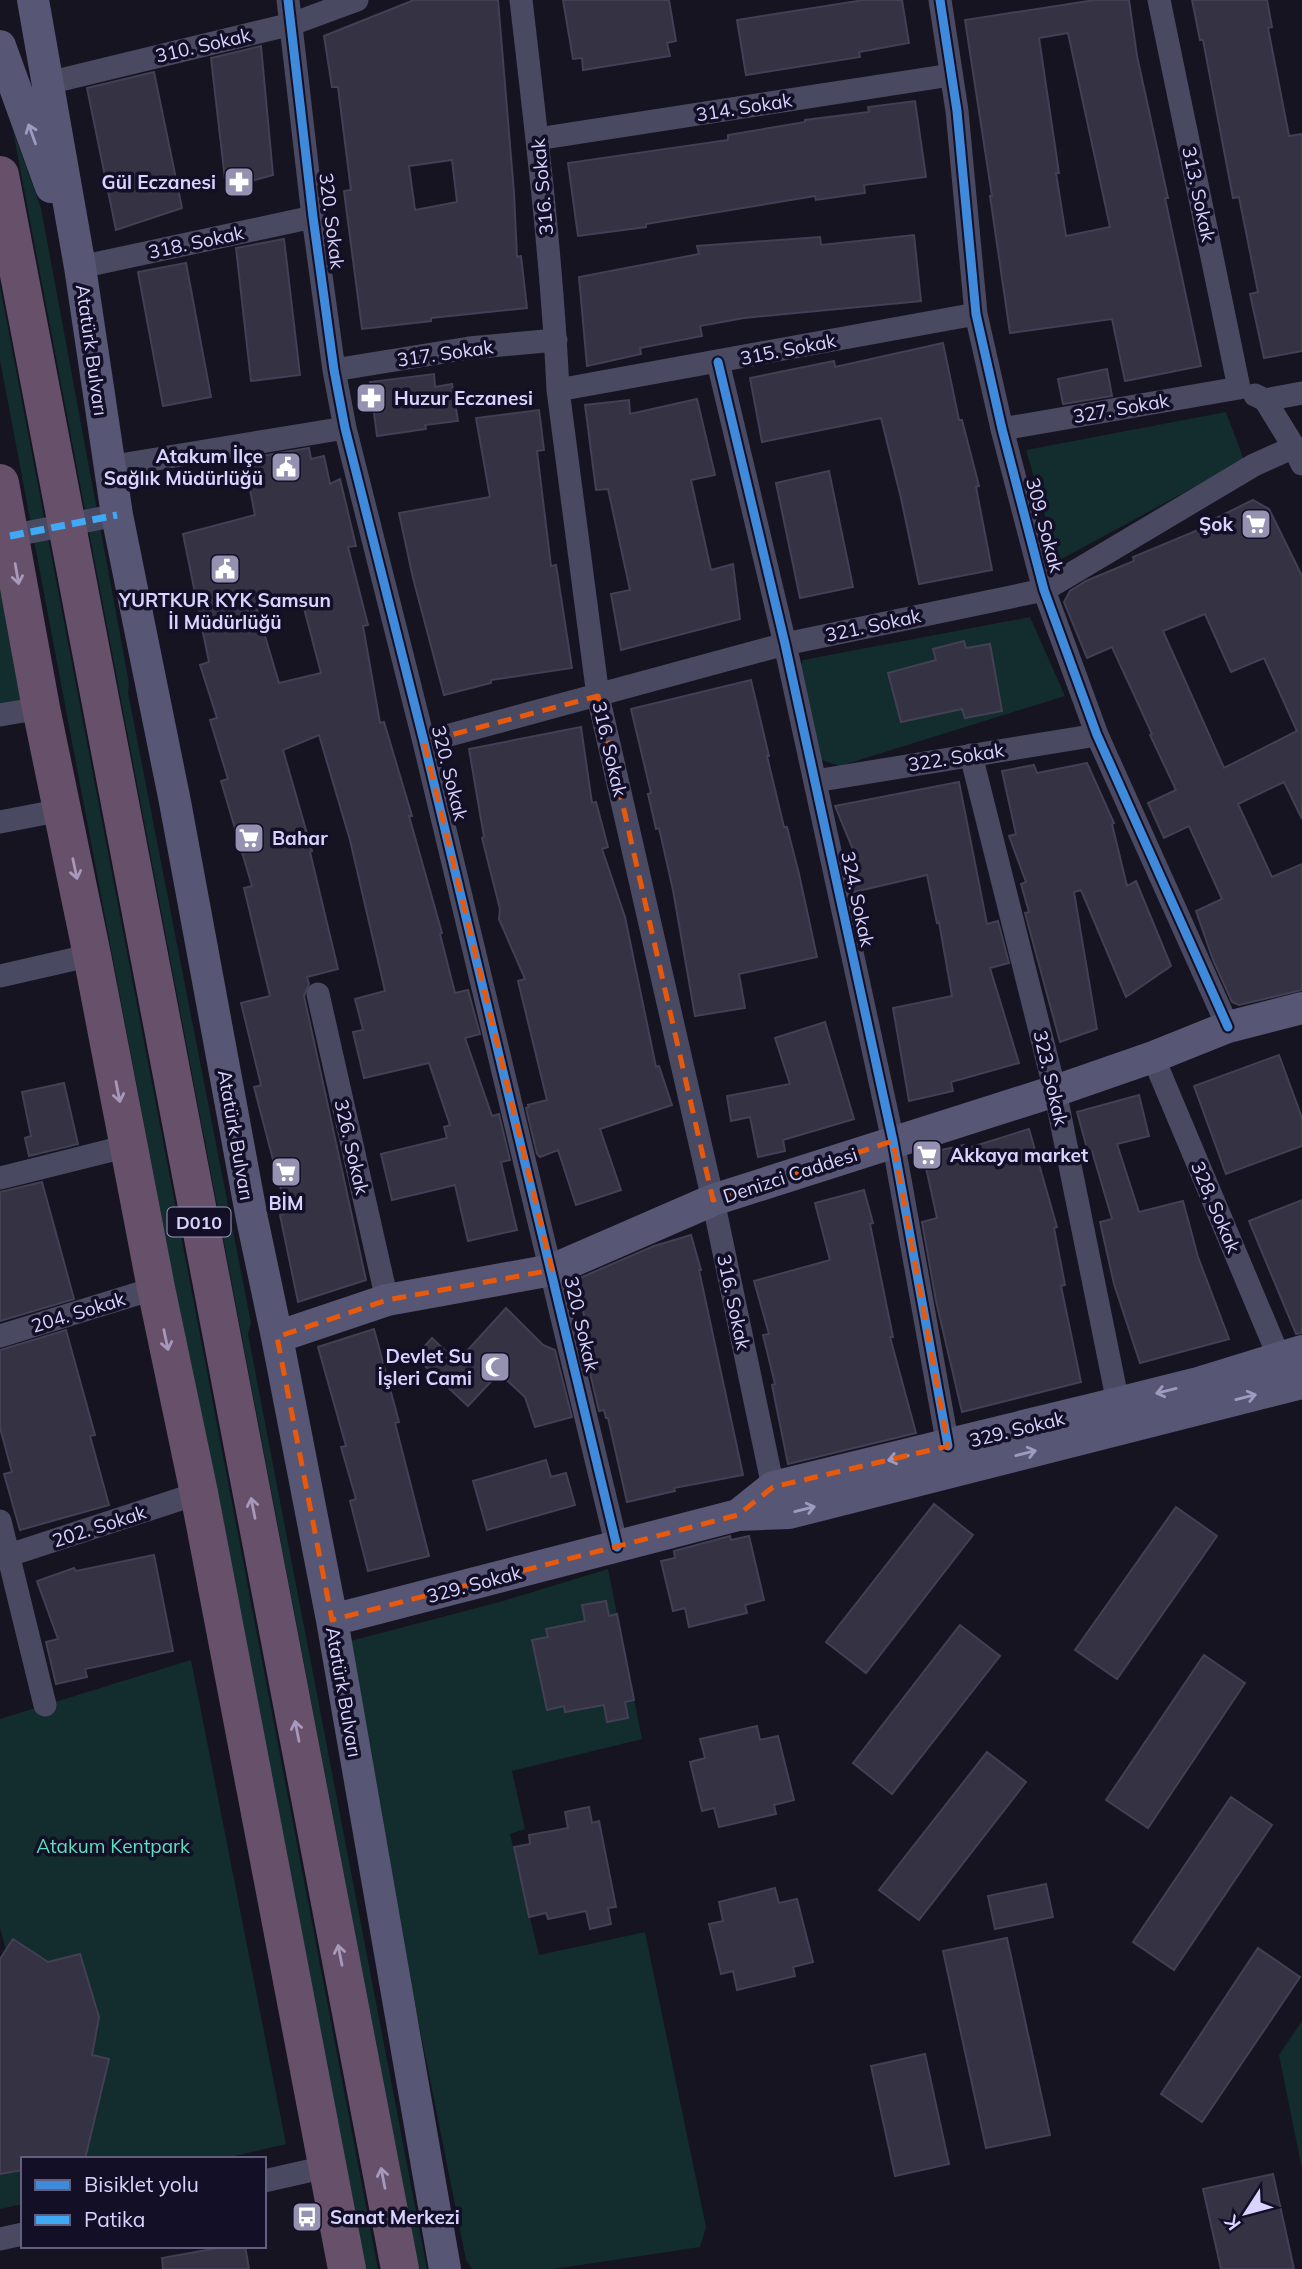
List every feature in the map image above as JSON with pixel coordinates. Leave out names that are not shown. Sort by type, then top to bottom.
[{"type":"highway","name":"D010","points":[[0,175],[400,2269]]},
{"type":"highway","name":"D010","points":[[0,483],[41,708],[198,1493],[346,2269]]},
{"type":"street","name":"Atatürk Bulvarı","points":[[33,0],[80,267],[108,467],[332,1620],[445,2269]]},
{"type":"street","name":"320. Sokak","points":[[288,0],[313,216],[334,370],[345,428],[424,742],[617,1547]]},
{"type":"street","name":"310. Sokak","points":[[48,83],[292,24],[357,0]]},
{"type":"street","name":"316. Sokak","points":[[521,0],[537,139],[556,340],[558,390],[598,696],[713,1200],[773,1487]]},
{"type":"street","name":"309. Sokak","points":[[940,0],[957,111],[976,314],[1002,429],[1044,590],[1097,735],[1228,1027]]},
{"type":"street","name":"313. Sokak","points":[[1159,0],[1239,388]]},
{"type":"street","points":[[0,46],[80,267]]},
{"type":"street","name":"314. Sokak","points":[[537,139],[951,75]]},
{"type":"street","name":"318. Sokak","points":[[80,267],[313,216]]},
{"type":"street","name":"315. Sokak","points":[[558,390],[976,314]]},
{"type":"street","name":"317. Sokak","points":[[334,370],[469,348],[556,340]]},
{"type":"street","name":"324. Sokak","points":[[718,362],[785,643],[893,1141],[948,1446]]},
{"type":"street","points":[[1239,388],[1265,400],[1298,455]]},
{"type":"street","name":"327. Sokak","points":[[1002,429],[1239,388]]},
{"type":"street","points":[[1265,400],[1302,393]]},
{"type":"street","points":[[108,467],[345,428]]},
{"type":"street","name":"321. Sokak","points":[[424,742],[785,643],[1044,590],[1254,465],[1298,455]]},
{"type":"street","points":[[10,536],[117,515]]},
{"type":"street","points":[[0,715],[41,708]]},
{"type":"street","name":"322. Sokak","points":[[815,781],[1097,735]]},
{"type":"street","name":"323. Sokak","points":[[971,755],[1055,1091],[1118,1403]]},
{"type":"street","points":[[0,822],[62,810]]},
{"type":"street","points":[[0,976],[92,955]]},
{"type":"street","name":"326. Sokak","points":[[317,994],[387,1300]]},
{"type":"street","name":"Denizci Caddesi","points":[[277,1337],[387,1300],[552,1270],[713,1200],[1055,1091],[1153,1057],[1228,1027],[1300,1016]]},
{"type":"street","name":"328, Sokak","points":[[1153,1057],[1290,1354]]},
{"type":"street","points":[[0,1178],[128,1146]]},
{"type":"street","name":"204. Sokak","points":[[0,1336],[156,1288]]},
{"type":"street","name":"329. Sokak","points":[[738,1515],[773,1487],[1198,1383],[1290,1354]]},
{"type":"street","name":"329. Sokak","points":[[332,1620],[738,1515],[789,1513],[1302,1383]]},
{"type":"street","name":"202. Sokak","points":[[5,1557],[198,1493]]},
{"type":"street","points":[[0,1521],[5,1557],[45,1705]]},
{"type":"street","points":[[266,2181],[326,2167]]},
{"type":"street","points":[[0,2239],[21,2234]]},
{"type":"highlighted area","points":[[598,696],[713,1200],[893,1141],[948,1446],[773,1487],[738,1515],[332,1620],[277,1337],[387,1300],[552,1270],[424,742]]},
{"type":"green space","points":[[13,131],[41,208],[129,683],[128,693],[251,1323],[248,1334],[427,2269],[419,2269]]},
{"type":"green space","points":[[0,286],[378,2269],[360,2269],[0,360]]},
{"type":"green space","points":[[1226,412],[1244,460],[1058,561],[1026,450]]},
{"type":"green space","points":[[0,483],[41,708],[0,715]]},
{"type":"green space","points":[[1030,617],[1065,696],[840,766],[819,759],[799,671],[803,660]]},
{"type":"green space","points":[[608,1569],[642,1739],[512,1771],[525,1829],[510,1834],[539,1955],[645,1932],[706,2227],[700,2247],[554,2269],[472,2269],[466,2260],[343,1643],[503,1601]]},
{"type":"green space","name":"Atakum Kentpark","points":[[191,1660],[286,2144],[231,2157],[79,2157],[99,2017],[80,1954],[48,1962],[13,1939],[6,1950],[0,1928],[0,1719]]},
{"type":"green space","points":[[1302,2021],[1302,2169],[1279,2055]]},
{"type":"green space","points":[[21,2170],[21,2204],[0,2209],[0,2174]]},
{"type":"building","points":[[414,0],[498,0],[517,257],[521,256],[527,308],[431,318],[431,321],[362,329],[344,191],[351,190],[338,87],[332,87],[324,36]],"holes":[[[452,160],[457,202],[415,210],[409,166]]]},
{"type":"building","points":[[563,0],[669,0],[676,41],[667,43],[670,56],[583,70],[582,58],[573,59]]},
{"type":"building","points":[[864,0],[902,0],[909,43],[859,52],[860,57],[746,75],[737,20]]},
{"type":"building","points":[[1095,0],[1129,0],[1137,56],[1201,366],[1125,381],[1112,319],[1010,333],[965,20]],"holes":[[[1068,33],[1110,227],[1066,236],[1039,38]]]},
{"type":"building","points":[[1192,0],[1267,0],[1272,27],[1268,28],[1289,136],[1302,134],[1302,351],[1264,358],[1250,294],[1258,292],[1239,197],[1233,198],[1203,40],[1200,40]]},
{"type":"building","points":[[261,46],[273,175],[226,188],[211,58]]},
{"type":"building","points":[[154,72],[182,208],[116,230],[87,88]]},
{"type":"building","points":[[915,101],[926,177],[864,185],[865,193],[816,200],[815,196],[646,224],[646,227],[578,236],[568,163],[728,140],[728,135],[805,120],[869,112],[868,107]]},
{"type":"building","points":[[914,235],[921,301],[744,318],[700,326],[702,336],[640,348],[641,354],[587,366],[579,277],[699,254],[697,246],[820,237],[821,245]]},
{"type":"building","points":[[284,239],[300,375],[251,381],[236,248]]},
{"type":"building","points":[[186,263],[211,397],[163,406],[138,272]]},
{"type":"building","points":[[943,343],[959,420],[962,420],[979,486],[976,487],[992,570],[919,584],[881,418],[762,442],[750,378],[834,361],[835,367]]},
{"type":"building","points":[[1107,369],[1112,396],[1063,404],[1058,379]]},
{"type":"building","points":[[434,374],[435,387],[452,384],[458,421],[377,436],[370,382]]},
{"type":"building","points":[[697,399],[715,475],[691,480],[711,570],[733,564],[740,619],[621,650],[611,594],[630,590],[608,489],[596,490],[585,405],[629,400],[630,414]]},
{"type":"building","points":[[539,410],[544,450],[537,451],[551,566],[556,565],[572,668],[491,680],[491,683],[444,695],[399,513],[490,497],[476,418]]},
{"type":"building","points":[[309,448],[311,459],[324,456],[330,484],[340,479],[356,546],[348,547],[368,625],[363,626],[380,723],[384,722],[412,816],[409,816],[442,933],[440,934],[455,993],[468,990],[480,1034],[465,1038],[492,1116],[499,1114],[510,1160],[501,1162],[517,1230],[468,1241],[455,1185],[392,1200],[381,1154],[447,1138],[444,1127],[450,1125],[429,1063],[364,1078],[353,1032],[363,1030],[355,999],[385,991],[350,840],[319,735],[283,750],[312,851],[310,852],[338,969],[307,977],[309,984],[304,996],[366,1280],[298,1302],[280,1215],[287,1213],[254,1087],[261,1085],[241,1003],[270,996],[244,888],[252,886],[221,781],[228,779],[210,720],[217,718],[200,665],[209,662],[183,534],[255,515],[244,459]],"holes":[[[301,597],[321,673],[279,683],[256,606]]]},
{"type":"building","points":[[829,471],[853,587],[800,598],[776,483]]},
{"type":"building","points":[[1253,500],[1269,509],[1302,576],[1302,819],[1284,782],[1238,804],[1272,877],[1302,864],[1302,990],[1239,1005],[1232,1002],[1213,960],[1196,911],[1222,899],[1189,826],[1164,838],[1148,803],[1176,790],[1150,735],[1152,734],[1112,647],[1087,658],[1064,602],[1070,591],[1086,581],[1134,561],[1133,557],[1203,528],[1202,525]],"holes":[[[1205,614],[1231,672],[1264,658],[1297,731],[1224,768],[1163,631]]]},
{"type":"building","points":[[964,641],[966,648],[990,644],[1002,711],[965,718],[962,709],[901,722],[888,673],[936,660],[933,649]]},
{"type":"building","points":[[751,680],[817,957],[739,974],[745,1008],[695,1016],[673,890],[659,828],[656,829],[648,794],[651,793],[631,709]]},
{"type":"building","points":[[581,727],[592,803],[596,802],[608,847],[602,849],[625,917],[656,1067],[659,1066],[672,1105],[600,1129],[621,1190],[576,1205],[558,1150],[540,1157],[537,1154],[526,1108],[547,1100],[518,981],[525,979],[499,919],[500,909],[482,838],[484,837],[469,749]]},
{"type":"building","points":[[1087,763],[1114,823],[1112,824],[1127,886],[1136,881],[1171,966],[1126,997],[1081,890],[1074,892],[1097,1029],[1060,1042],[1025,913],[1029,912],[1021,884],[1026,882],[1009,836],[1016,834],[1002,771],[1034,765],[1037,773]]},
{"type":"building","points":[[959,782],[987,924],[998,921],[1009,963],[990,968],[1019,1063],[951,1082],[953,1091],[909,1101],[893,1008],[952,996],[939,922],[937,923],[927,875],[854,892],[845,854],[854,852],[835,806]]},
{"type":"building","points":[[825,1022],[854,1119],[783,1140],[785,1151],[758,1157],[750,1117],[731,1121],[727,1096],[790,1084],[775,1038]]},
{"type":"building","points":[[1279,1055],[1302,1118],[1302,1146],[1226,1174],[1194,1086]]},
{"type":"building","points":[[64,1083],[78,1144],[29,1156],[25,1138],[31,1136],[22,1092]]},
{"type":"building","points":[[1139,1095],[1149,1136],[1117,1144],[1139,1212],[1183,1201],[1198,1257],[1229,1339],[1140,1363],[1114,1284],[1100,1222],[1112,1219],[1092,1151],[1088,1152],[1077,1112]]},
{"type":"building","points":[[1029,1129],[1057,1227],[1054,1228],[1065,1285],[1061,1286],[1081,1382],[962,1412],[936,1301],[922,1222],[937,1218],[923,1154],[964,1145],[965,1149]]},
{"type":"building","points":[[42,1182],[74,1299],[0,1321],[0,1192]]},
{"type":"building","points":[[864,1190],[873,1223],[870,1224],[893,1337],[890,1337],[916,1433],[788,1464],[772,1385],[775,1384],[763,1335],[769,1334],[754,1281],[830,1260],[815,1203]]},
{"type":"building","points":[[1302,1200],[1302,1333],[1296,1334],[1249,1221]]},
{"type":"building","points":[[691,1235],[701,1270],[743,1475],[674,1488],[675,1491],[627,1502],[608,1418],[604,1410],[599,1411],[587,1360],[596,1363],[575,1280],[654,1246]]},
{"type":"building","name":"Devlet Su İşleri Cami","points":[[506,1308],[543,1345],[555,1350],[572,1417],[535,1427],[525,1397],[499,1373],[468,1406],[415,1357],[432,1338],[457,1362]]},
{"type":"building","points":[[374,1329],[399,1422],[395,1423],[429,1556],[368,1571],[350,1501],[356,1499],[341,1447],[346,1446],[318,1347]]},
{"type":"building","points":[[66,1330],[95,1435],[90,1436],[109,1505],[20,1530],[4,1474],[12,1472],[0,1428],[0,1350]]},
{"type":"building","points":[[546,1460],[551,1477],[566,1473],[575,1505],[487,1530],[473,1481]]},
{"type":"building","points":[[934,1504],[973,1535],[866,1673],[826,1642]]},
{"type":"building","points":[[1176,1507],[1217,1536],[1117,1679],[1075,1650]]},
{"type":"building","points":[[730,1536],[731,1540],[749,1536],[764,1600],[745,1605],[747,1613],[689,1627],[685,1608],[673,1611],[661,1561],[675,1558],[674,1551]]},
{"type":"building","points":[[154,1555],[173,1651],[85,1669],[87,1677],[56,1684],[46,1642],[58,1639],[37,1581],[74,1568],[76,1571]]},
{"type":"building","points":[[606,1601],[609,1616],[617,1614],[634,1700],[625,1702],[628,1718],[607,1722],[604,1705],[565,1712],[564,1706],[547,1710],[532,1640],[548,1637],[546,1629],[585,1621],[582,1605]]},
{"type":"building","points":[[960,1625],[1000,1656],[892,1794],[853,1763]]},
{"type":"building","points":[[1204,1655],[1245,1683],[1148,1828],[1106,1800]]},
{"type":"building","points":[[757,1726],[760,1740],[778,1736],[794,1800],[774,1805],[776,1814],[719,1827],[714,1808],[702,1811],[690,1762],[705,1758],[700,1739]]},
{"type":"building","points":[[987,1752],[1026,1782],[919,1920],[879,1890]]},
{"type":"building","points":[[1231,1797],[1272,1825],[1174,1970],[1133,1942]]},
{"type":"building","points":[[589,1807],[592,1823],[599,1821],[616,1907],[608,1908],[611,1924],[590,1929],[586,1911],[548,1919],[546,1913],[529,1917],[514,1847],[530,1844],[529,1835],[568,1828],[565,1812]]},
{"type":"building","points":[[1046,1884],[1053,1917],[995,1929],[988,1896]]},
{"type":"building","points":[[775,1888],[779,1903],[797,1899],[813,1962],[793,1967],[795,1976],[737,1990],[733,1971],[721,1974],[709,1924],[723,1921],[719,1902]]},
{"type":"building","points":[[1007,1938],[1050,2135],[986,2148],[943,1951]]},
{"type":"building","points":[[13,1939],[48,1962],[80,1954],[99,2017],[92,2055],[109,2059],[85,2157],[21,2157],[21,2170],[0,2174],[0,1959]]},
{"type":"building","points":[[1258,1948],[1300,1977],[1202,2122],[1161,2094]]},
{"type":"building","points":[[925,2054],[949,2164],[895,2176],[871,2066]]},
{"type":"building","points":[[1273,2174],[1294,2269],[1221,2269],[1203,2189]]},
{"type":"building","points":[[218,2248],[245,2248],[249,2269],[163,2269],[162,2258]]},
{"type":"marked path","points":[[10,536],[117,515]]},
{"type":"cycle path","points":[[288,0],[313,217],[334,370],[345,428],[424,742],[617,1547]]},
{"type":"cycle path","points":[[940,0],[957,111],[976,314],[1002,429],[1044,590],[1097,735],[1228,1027]]},
{"type":"cycle path","points":[[718,362],[785,644],[893,1141],[948,1446]]},
{"type":"place","name":"Gül Eczanesi","points":[[239,182]]},
{"type":"place","name":"Huzur Eczanesi","points":[[371,398]]},
{"type":"place","name":"Atakum İlçe Sağlık Müdürlüğü","points":[[286,467]]},
{"type":"place","name":"Şok","points":[[1256,524]]},
{"type":"place","name":"YURTKUR KYK Samsun İl Müdürlüğü","points":[[225,569]]},
{"type":"place","name":"Bahar","points":[[249,838]]},
{"type":"place","name":"Akkaya market","points":[[927,1155]]},
{"type":"place","name":"BİM","points":[[286,1172]]},
{"type":"place","name":"Devlet Su İşleri Cami","points":[[495,1367]]},
{"type":"place","name":"Sanat Merkezi","points":[[307,2217]]}]
